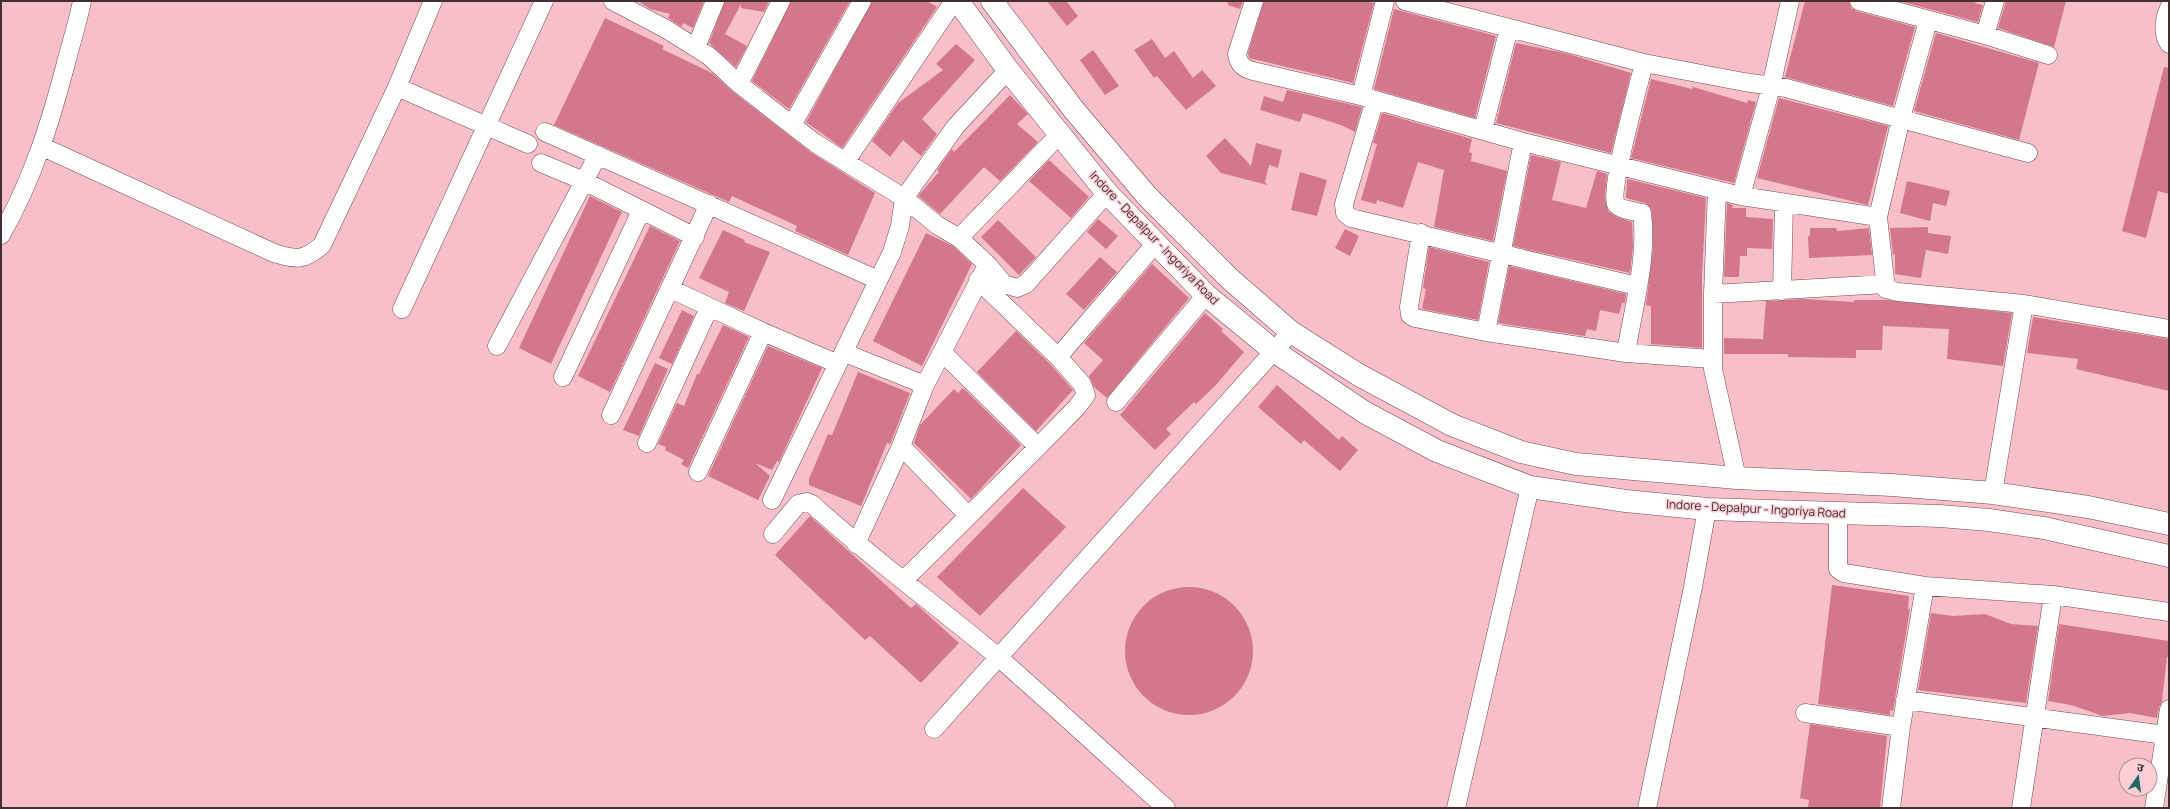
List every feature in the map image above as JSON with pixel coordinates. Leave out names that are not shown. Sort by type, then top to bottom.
[{"type":"main road","name":"Indore - Depalpur - Ingoriya Road","points":[[958,1],[1008,70],[1107,193],[1206,296],[1274,351],[1364,412],[1430,448],[1530,486],[1626,501],[1707,509],[1838,512],[1940,516],[1989,520],[2044,528],[2169,556]]},
{"type":"main road","name":"Indore - Depalpur - Ingoriya Road","points":[[992,1],[1074,110],[1147,196],[1230,279],[1292,332],[1359,375],[1452,425],[1521,452],[1576,464],[1737,478],[1892,485],[1994,492],[2088,507],[2169,524]]},
{"type":"street","points":[[1,235],[26,187],[51,123],[82,1]]},
{"type":"street","points":[[43,146],[274,253],[290,259],[310,256],[322,245],[397,87],[433,1]]},
{"type":"street","points":[[402,308],[544,1]]},
{"type":"street","points":[[613,1],[666,29],[709,56],[739,84],[815,143],[904,198],[937,225],[958,238],[988,265],[1004,284],[1017,288],[1026,284],[1107,193]]},
{"type":"street","points":[[696,47],[715,1]]},
{"type":"street","points":[[739,84],[781,1]]},
{"type":"street","points":[[792,125],[862,1]]},
{"type":"street","points":[[846,161],[954,1]]},
{"type":"street","points":[[1254,1],[1237,54],[1239,62],[1244,68],[1368,98],[1523,142],[1741,196],[1878,218]]},
{"type":"street","points":[[1385,1],[1368,98],[1344,204],[1345,213],[1351,218],[1421,233],[1637,286]]},
{"type":"street","points":[[1405,1],[1644,63],[1770,87],[1786,88],[2028,153]]},
{"type":"street","points":[[1741,196],[1770,87],[1790,1]]},
{"type":"street","points":[[1859,1],[1928,21],[1985,35],[2048,55]]},
{"type":"street","points":[[1985,35],[1995,1]]},
{"type":"street","points":[[2169,8],[2165,17],[2164,37],[2169,44]]},
{"type":"street","points":[[1928,21],[1901,118],[1878,218],[1886,289],[1898,292],[2024,304],[2169,329]]},
{"type":"street","points":[[1483,130],[1509,28]]},
{"type":"street","points":[[1626,353],[1644,230],[1642,212],[1617,205],[1614,199],[1619,165],[1644,63]]},
{"type":"street","points":[[772,500],[892,252],[900,226],[904,198],[956,126],[1008,70]]},
{"type":"street","points":[[397,87],[486,128],[528,144]]},
{"type":"street","points":[[545,132],[878,280]]},
{"type":"street","points":[[958,238],[1059,135]]},
{"type":"street","points":[[1486,332],[1523,142]]},
{"type":"street","points":[[497,346],[598,155]]},
{"type":"street","points":[[540,163],[584,182],[694,237]]},
{"type":"street","points":[[1717,190],[1712,294],[1712,359],[1737,478]]},
{"type":"street","points":[[611,415],[671,289],[709,204]]},
{"type":"street","points":[[1782,291],[1784,204]]},
{"type":"street","points":[[563,377],[641,211]]},
{"type":"street","points":[[1421,233],[1409,307],[1410,315],[1415,318],[1486,332],[1626,353],[1712,359]]},
{"type":"street","points":[[1058,357],[1156,243]]},
{"type":"street","points":[[856,544],[900,446],[925,385],[978,280],[988,265]]},
{"type":"street","points":[[904,580],[1038,447],[1086,395],[1082,384],[1058,357],[978,280]]},
{"type":"street","points":[[1712,294],[1886,284]]},
{"type":"street","points":[[671,289],[762,332],[925,385]]},
{"type":"street","points":[[1116,402],[1206,296]]},
{"type":"street","points":[[1994,492],[2024,304]]},
{"type":"street","points":[[647,443],[709,308]]},
{"type":"street","points":[[698,472],[762,332]]},
{"type":"street","points":[[934,729],[997,657],[1292,332]]},
{"type":"street","points":[[942,352],[1038,447]]},
{"type":"street","points":[[900,446],[968,515]]},
{"type":"street","points":[[1456,808],[1530,486]]},
{"type":"street","points":[[773,534],[798,504],[807,502],[812,504],[856,544],[904,580],[997,657],[1166,808]]},
{"type":"street","points":[[1647,808],[1693,587],[1707,509]]},
{"type":"street","points":[[1838,512],[1838,569],[1844,573],[1925,586],[2053,595],[2169,612]]},
{"type":"street","points":[[1891,808],[1905,700],[1925,586]]},
{"type":"street","points":[[2021,808],[2053,595]]},
{"type":"street","points":[[1905,700],[2034,716],[2165,735]]},
{"type":"street","points":[[2154,808],[2165,763],[2165,735],[2169,709]]},
{"type":"street","points":[[1805,713],[1901,727]]},
{"type":"building","points":[[638,1],[704,1],[693,28],[683,23],[682,27],[668,18],[670,14],[650,9]]},
{"type":"building","points":[[725,1],[769,1],[764,12],[741,8],[741,4],[725,34],[747,46],[736,67],[709,43]]},
{"type":"building","points":[[791,1],[850,1],[789,109],[752,81]]},
{"type":"building","points":[[872,1],[927,1],[937,7],[842,148],[806,122]]},
{"type":"building","points":[[1047,1],[1066,1],[1078,16],[1067,26]]},
{"type":"building","points":[[1228,1],[1243,1],[1240,9],[1228,5]]},
{"type":"building","points":[[1264,1],[1364,1],[1374,3],[1353,83],[1249,58],[1248,53]]},
{"type":"building","points":[[1805,1],[1849,1],[1851,8],[1856,11],[1915,27],[1893,106],[1785,77]]},
{"type":"building","points":[[1899,1],[1976,1],[1975,3],[1983,5],[1978,22]]},
{"type":"building","points":[[2006,1],[2066,1],[2054,47],[1998,28]]},
{"type":"building","points":[[1394,9],[1496,36],[1475,118],[1374,89]]},
{"type":"building","points":[[605,18],[664,46],[662,49],[712,73],[733,92],[809,151],[875,193],[848,255],[795,231],[797,226],[732,196],[729,202],[554,125]]},
{"type":"building","points":[[1936,33],[2039,63],[2019,140],[1914,111]]},
{"type":"building","points":[[1152,39],[1165,58],[1174,51],[1193,78],[1202,70],[1216,86],[1186,110],[1157,76],[1154,78],[1134,50]]},
{"type":"building","points":[[1516,43],[1565,53],[1631,73],[1611,153],[1496,123]]},
{"type":"building","points":[[956,44],[975,60],[922,119],[937,134],[921,156],[903,140],[890,157],[872,141],[898,103],[943,70],[936,64]]},
{"type":"building","points":[[1093,50],[1119,86],[1105,95],[1080,60]]},
{"type":"building","points":[[2164,67],[2169,68],[2169,194],[2158,191],[2146,238],[2122,231]]},
{"type":"building","points":[[1651,79],[1692,89],[1693,87],[1747,103],[1748,100],[1756,102],[1734,183],[1631,158]]},
{"type":"building","points":[[1287,90],[1362,107],[1355,132],[1341,125],[1303,113],[1300,122],[1260,110],[1264,96],[1283,102]]},
{"type":"building","points":[[1010,95],[1028,114],[1017,124],[1038,142],[1000,181],[984,167],[940,214],[918,196],[939,172],[937,170],[952,149],[954,152]]},
{"type":"building","points":[[1779,98],[1888,126],[1868,205],[1757,178]]},
{"type":"building","points":[[1382,113],[1472,139],[1469,152],[1472,153],[1471,161],[1507,171],[1493,241],[1434,227],[1444,170],[1418,162],[1403,208],[1377,200],[1376,204],[1361,200],[1377,144],[1373,143]]},
{"type":"building","points":[[1225,138],[1251,166],[1256,143],[1282,150],[1278,168],[1269,165],[1265,182],[1268,185],[1221,173],[1206,156]]},
{"type":"building","points":[[1531,155],[1561,162],[1552,200],[1586,208],[1597,171],[1607,174],[1605,196],[1608,211],[1617,217],[1632,222],[1633,247],[1630,273],[1513,246]]},
{"type":"building","points":[[1049,160],[1089,197],[1071,218],[1029,181]]},
{"type":"building","points":[[1300,172],[1327,180],[1317,216],[1291,210]]},
{"type":"building","points":[[1627,179],[1706,198],[1702,275],[1702,348],[1651,344],[1651,306],[1646,305],[1653,248],[1652,212],[1650,207],[1645,203],[1626,198]]},
{"type":"building","points":[[1907,181],[1950,191],[1946,206],[1933,203],[1930,221],[1900,213]]},
{"type":"building","points":[[590,196],[622,212],[551,364],[519,348]]},
{"type":"building","points":[[1727,203],[1733,205],[1732,208],[1746,208],[1746,217],[1773,219],[1772,249],[1747,248],[1747,256],[1740,256],[1739,277],[1724,277]]},
{"type":"building","points":[[1098,219],[1118,236],[1106,249],[1087,232]]},
{"type":"building","points":[[998,220],[1036,257],[1019,275],[981,237]]},
{"type":"building","points":[[650,226],[680,241],[610,392],[578,376]]},
{"type":"building","points":[[1928,227],[1928,233],[1951,236],[1948,254],[1926,250],[1921,278],[1895,274],[1895,254],[1893,255],[1890,228]]},
{"type":"building","points":[[1810,228],[1836,228],[1837,231],[1869,228],[1872,255],[1809,258],[1808,236],[1810,236]]},
{"type":"building","points":[[1345,229],[1359,236],[1350,256],[1335,248]]},
{"type":"building","points":[[723,230],[745,240],[744,242],[770,252],[744,311],[725,303],[729,292],[699,278]]},
{"type":"building","points":[[926,233],[953,246],[972,264],[922,366],[873,341]]},
{"type":"building","points":[[1429,247],[1489,262],[1478,320],[1422,309],[1426,289],[1423,288]]},
{"type":"building","points":[[1100,257],[1117,272],[1084,310],[1066,294]]},
{"type":"building","points":[[1152,264],[1189,298],[1107,398],[1094,387],[1089,376],[1103,360],[1084,343]]},
{"type":"building","points":[[1509,266],[1626,294],[1625,303],[1622,303],[1619,314],[1600,310],[1596,331],[1587,329],[1585,336],[1498,323]]},
{"type":"building","points":[[1804,299],[1854,302],[1854,300],[1887,300],[2012,313],[2003,366],[1947,359],[1949,329],[1883,326],[1882,350],[1856,350],[1856,358],[1788,357],[1788,354],[1724,354],[1724,338],[1763,339],[1766,301]]},
{"type":"building","points":[[682,310],[694,316],[672,364],[659,358]]},
{"type":"building","points":[[1205,313],[1223,329],[1221,331],[1244,352],[1215,386],[1196,404],[1194,402],[1166,429],[1171,434],[1155,450],[1120,415]]},
{"type":"building","points":[[2033,317],[2169,339],[2169,391],[2076,369],[2078,359],[2027,353]]},
{"type":"building","points":[[723,325],[749,337],[688,468],[681,464],[684,460],[665,450],[666,447],[658,444],[677,403],[684,406],[697,374],[699,374]]},
{"type":"building","points":[[1016,331],[1050,364],[1073,390],[1036,431],[977,372]]},
{"type":"building","points":[[768,346],[822,368],[779,462],[777,461],[772,470],[755,463],[770,476],[758,500],[708,476]]},
{"type":"building","points":[[655,363],[668,369],[639,436],[623,430]]},
{"type":"building","points":[[858,372],[910,393],[891,442],[890,444],[887,443],[861,506],[809,485],[809,479],[828,434],[832,435]]},
{"type":"building","points":[[1277,385],[1339,440],[1342,436],[1358,450],[1340,471],[1304,440],[1301,444],[1258,407]]},
{"type":"building","points":[[963,388],[1021,445],[971,499],[914,443],[920,425],[954,389],[958,393]]},
{"type":"building","points":[[1023,488],[1066,527],[980,616],[937,577]]},
{"type":"building","points":[[810,516],[911,608],[916,604],[959,643],[921,683],[870,636],[865,640],[775,555]]},
{"type":"building","points":[[1832,585],[1909,596],[1908,609],[1910,609],[1893,711],[1890,710],[1890,715],[1818,704]]},
{"type":"building","points":[[1183,587],[1195,587],[1213,592],[1234,606],[1248,627],[1252,639],[1252,663],[1248,675],[1234,696],[1224,704],[1208,712],[1195,715],[1183,715],[1165,710],[1144,696],[1136,686],[1128,670],[1125,657],[1125,645],[1130,627],[1144,606],[1154,598],[1170,590]]},
{"type":"building","points":[[1931,613],[1953,616],[1985,614],[2011,624],[2038,626],[2026,703],[1918,690]]},
{"type":"building","points":[[2059,624],[2169,641],[2169,657],[2167,657],[2162,701],[2157,718],[2130,713],[2103,716],[2071,705],[2048,701]]},
{"type":"building","points":[[1810,724],[1887,736],[1880,808],[1808,808],[1809,800],[1800,798]]}]
